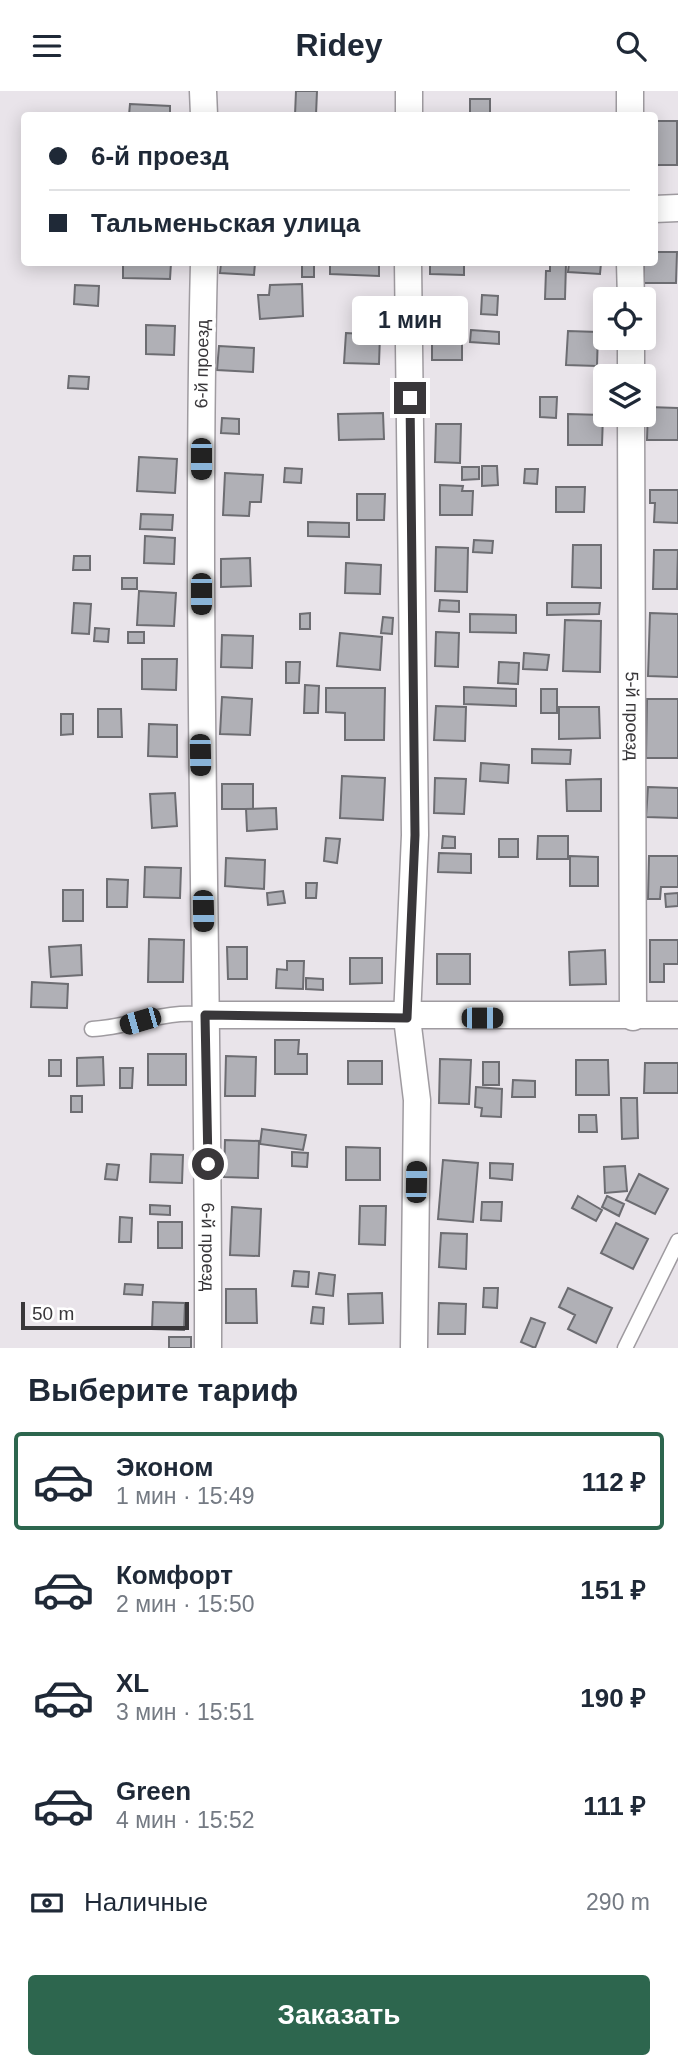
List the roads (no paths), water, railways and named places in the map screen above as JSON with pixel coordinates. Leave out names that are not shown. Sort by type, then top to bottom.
[{"type":"street","points":[[203,91],[204,112]]},
{"type":"street","points":[[409,91],[409,112]]},
{"type":"street","points":[[630,91],[630,112]]},
{"type":"street","points":[[658,209],[678,208]]},
{"type":"street","name":"6-й проезд","points":[[204,266],[200,755],[208,1348]]},
{"type":"street","points":[[408,266],[415,835],[407,1018],[417,1100],[414,1348]]},
{"type":"street","points":[[631,266],[631,287]]},
{"type":"street","name":"5-й проезд","points":[[631,427],[633,1017]]},
{"type":"street","points":[[205,1015],[407,1018],[678,1015]]},
{"type":"lane","points":[[93,1029],[117,1028],[162,1014],[205,1015]]},
{"type":"lane","points":[[625,1348],[678,1241]]}]
